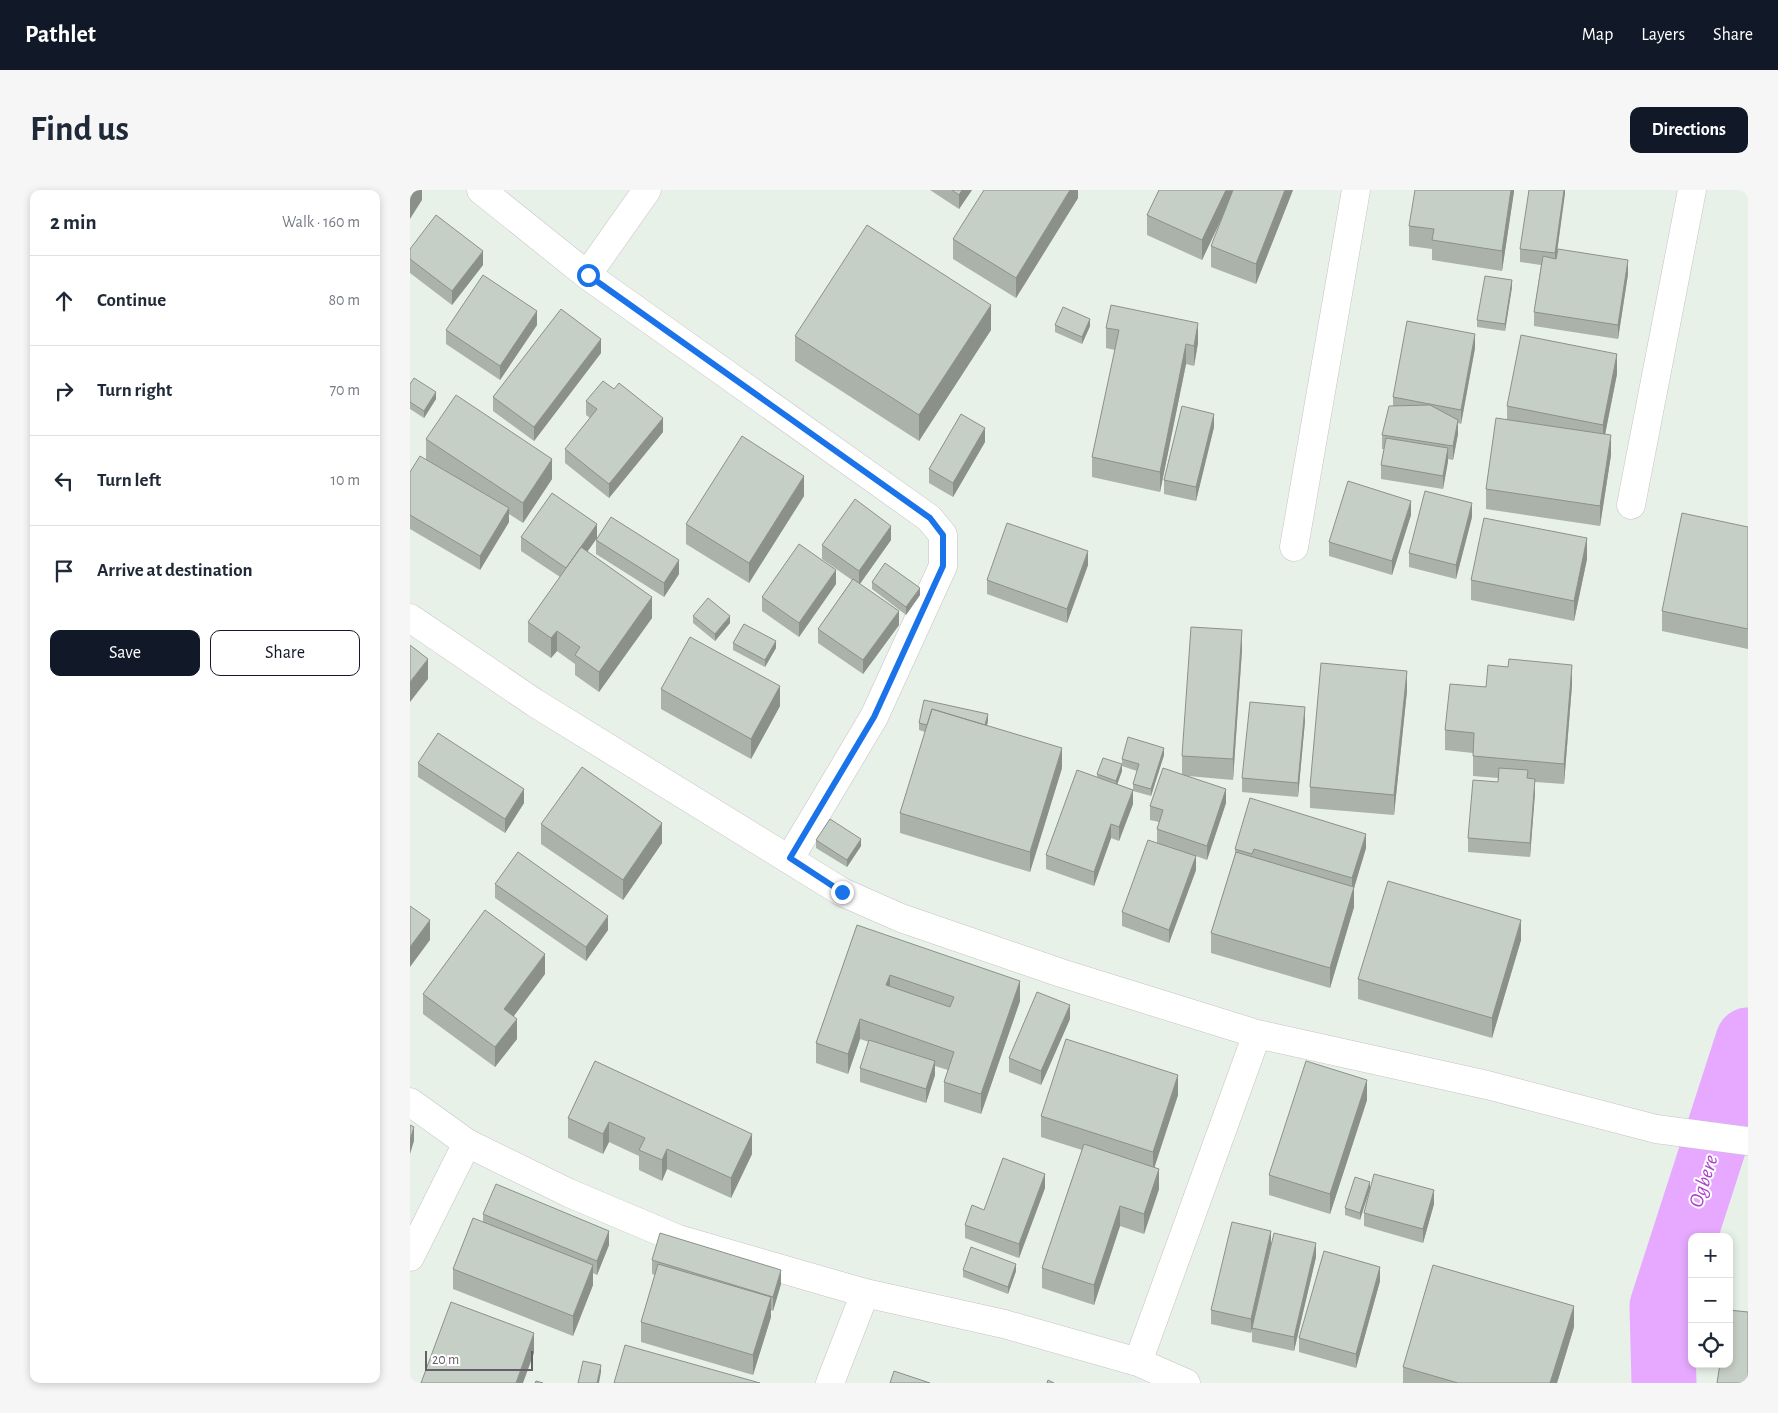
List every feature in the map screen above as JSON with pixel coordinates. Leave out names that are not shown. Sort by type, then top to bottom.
[{"type":"street","points":[[480,190],[588,275],[930,518],[943,535],[943,566],[874,717],[790,858]]},
{"type":"street","points":[[588,275],[648,190]]},
{"type":"street","points":[[1294,547],[1356,190]]},
{"type":"street","points":[[1631,505],[1692,190]]},
{"type":"street","points":[[410,618],[534,703],[790,858],[842,892],[901,918],[1061,973],[1257,1034],[1487,1085],[1656,1129],[1736,1139]]},
{"type":"street","points":[[1138,1362],[1257,1034]]},
{"type":"street","points":[[410,1102],[467,1143],[569,1192],[678,1239],[865,1293],[1004,1324],[1138,1362],[1186,1383]]},
{"type":"street","points":[[410,1257],[467,1143]]},
{"type":"street","points":[[830,1383],[865,1293]]},
{"type":"building","points":[[410,190],[415,190],[410,199]]},
{"type":"building","points":[[952,190],[962,190],[959,195]]},
{"type":"building","points":[[984,190],[1070,190],[1016,278],[953,239]]},
{"type":"building","points":[[1159,190],[1226,190],[1202,240],[1147,215]]},
{"type":"building","points":[[1233,190],[1285,190],[1256,264],[1211,246]]},
{"type":"building","points":[[1415,190],[1511,190],[1502,251],[1432,240],[1434,229],[1409,226]]},
{"type":"building","points":[[1529,190],[1564,190],[1555,253],[1520,249]]},
{"type":"building","points":[[436,215],[483,251],[452,291],[410,259],[410,249]]},
{"type":"building","points":[[867,225],[991,305],[919,415],[795,336]]},
{"type":"building","points":[[1558,249],[1628,260],[1618,325],[1534,312],[1543,256],[1556,259]]},
{"type":"building","points":[[483,275],[537,311],[500,366],[446,330]]},
{"type":"building","points":[[1485,276],[1512,280],[1505,324],[1477,320]]},
{"type":"building","points":[[1111,305],[1198,323],[1194,346],[1186,344],[1160,472],[1092,457],[1119,330],[1106,328]]},
{"type":"building","points":[[1063,307],[1090,319],[1082,337],[1055,325]]},
{"type":"building","points":[[561,309],[601,339],[534,427],[493,397]]},
{"type":"building","points":[[1407,321],[1475,334],[1461,410],[1393,397]]},
{"type":"building","points":[[1521,335],[1617,354],[1603,425],[1507,406]]},
{"type":"building","points":[[414,378],[436,392],[424,411],[410,402],[410,384]]},
{"type":"building","points":[[603,381],[614,389],[619,383],[663,418],[609,484],[565,449],[597,409],[586,401]]},
{"type":"building","points":[[456,395],[552,459],[523,503],[426,439]]},
{"type":"building","points":[[1430,405],[1458,420],[1453,446],[1382,435],[1389,406]]},
{"type":"building","points":[[1182,406],[1214,414],[1196,487],[1164,480]]},
{"type":"building","points":[[961,414],[985,428],[953,483],[929,469]]},
{"type":"building","points":[[1496,418],[1611,435],[1600,506],[1486,489]]},
{"type":"building","points":[[742,436],[804,476],[749,563],[686,524]]},
{"type":"building","points":[[1386,438],[1448,448],[1443,476],[1381,465]]},
{"type":"building","points":[[420,456],[509,508],[480,556],[410,515],[410,472]]},
{"type":"building","points":[[1348,481],[1411,501],[1392,561],[1329,542]]},
{"type":"building","points":[[1425,491],[1472,503],[1456,565],[1409,553]]},
{"type":"building","points":[[552,493],[597,524],[566,568],[521,537]]},
{"type":"building","points":[[855,499],[891,526],[859,571],[822,545]]},
{"type":"building","points":[[1682,513],[1748,527],[1748,629],[1662,611]]},
{"type":"building","points":[[611,517],[679,560],[664,583],[596,540]]},
{"type":"building","points":[[1484,518],[1587,538],[1574,601],[1471,580]]},
{"type":"building","points":[[1007,523],[1088,551],[1067,609],[987,580]]},
{"type":"building","points":[[799,544],[836,570],[799,623],[762,597]]},
{"type":"building","points":[[581,547],[652,597],[599,672],[575,655],[580,647],[557,631],[551,638],[528,622]]},
{"type":"building","points":[[885,563],[920,588],[906,607],[872,582]]},
{"type":"building","points":[[853,579],[899,611],[863,660],[818,629]]},
{"type":"building","points":[[708,598],[730,616],[715,634],[693,616]]},
{"type":"building","points":[[744,624],[776,641],[765,660],[733,643]]},
{"type":"building","points":[[1191,627],[1242,630],[1233,759],[1182,756]]},
{"type":"building","points":[[690,637],[780,686],[751,739],[661,689]]},
{"type":"building","points":[[410,645],[428,659],[410,682]]},
{"type":"building","points":[[1509,659],[1572,665],[1564,764],[1473,756],[1474,733],[1445,730],[1450,684],[1486,687],[1488,665],[1508,667]]},
{"type":"building","points":[[1321,663],[1407,671],[1394,795],[1310,787]]},
{"type":"building","points":[[924,700],[988,714],[985,725],[932,709],[927,725],[919,723]]},
{"type":"building","points":[[1250,702],[1305,707],[1298,783],[1242,778]]},
{"type":"building","points":[[932,709],[1062,748],[1030,852],[900,813]]},
{"type":"building","points":[[438,733],[524,789],[505,819],[418,763]]},
{"type":"building","points":[[1128,737],[1164,748],[1151,789],[1133,784],[1139,764],[1122,759]]},
{"type":"building","points":[[1103,758],[1122,764],[1116,781],[1097,774]]},
{"type":"building","points":[[582,767],[662,823],[623,880],[541,824]]},
{"type":"building","points":[[1163,768],[1226,789],[1207,846],[1157,829],[1163,810],[1150,806]]},
{"type":"building","points":[[1499,768],[1528,770],[1527,778],[1535,779],[1530,843],[1468,838],[1473,780],[1498,782]]},
{"type":"building","points":[[1077,770],[1133,790],[1119,827],[1111,824],[1094,872],[1046,855]]},
{"type":"building","points":[[1250,798],[1366,834],[1352,878],[1254,849],[1252,854],[1235,849]]},
{"type":"building","points":[[830,819],[861,839],[847,860],[816,840]]},
{"type":"building","points":[[1148,840],[1196,856],[1169,930],[1122,912]]},
{"type":"building","points":[[518,852],[608,916],[586,947],[495,884]]},
{"type":"building","points":[[1236,852],[1354,887],[1330,968],[1211,933]]},
{"type":"building","points":[[1388,881],[1521,920],[1492,1018],[1358,979]]},
{"type":"building","points":[[410,906],[430,920],[410,947]]},
{"type":"building","points":[[485,910],[545,954],[504,1009],[517,1019],[495,1047],[423,994]]},
{"type":"building","points":[[857,925],[1020,981],[981,1094],[944,1082],[954,1052],[860,1019],[848,1054],[816,1043]],"holes":[[[890,975],[954,997],[950,1007],[886,985]]]},
{"type":"building","points":[[1037,992],[1070,1005],[1041,1071],[1009,1058]]},
{"type":"building","points":[[1066,1039],[1178,1075],[1153,1152],[1041,1116]]},
{"type":"building","points":[[869,1040],[935,1061],[926,1089],[860,1068]]},
{"type":"building","points":[[595,1061],[752,1134],[731,1178],[667,1149],[662,1160],[639,1150],[645,1138],[609,1122],[603,1134],[568,1118]]},
{"type":"building","points":[[1306,1061],[1367,1080],[1330,1194],[1269,1175]]},
{"type":"building","points":[[410,1125],[414,1127],[410,1140]]},
{"type":"building","points":[[1084,1144],[1159,1169],[1144,1214],[1120,1206],[1094,1285],[1042,1268]]},
{"type":"building","points":[[1003,1158],[1045,1174],[1019,1244],[965,1225],[972,1205],[984,1210]]},
{"type":"building","points":[[1374,1174],[1434,1190],[1423,1229],[1364,1213]]},
{"type":"building","points":[[1355,1177],[1370,1182],[1360,1213],[1345,1208]]},
{"type":"building","points":[[496,1184],[609,1231],[597,1261],[483,1214]]},
{"type":"building","points":[[473,1218],[593,1265],[573,1316],[453,1269]]},
{"type":"building","points":[[1232,1222],[1271,1231],[1251,1319],[1211,1310]]},
{"type":"building","points":[[660,1233],[781,1270],[773,1297],[652,1260]]},
{"type":"building","points":[[1274,1233],[1316,1243],[1294,1337],[1252,1328]]},
{"type":"building","points":[[971,1247],[1016,1264],[1008,1287],[963,1270]]},
{"type":"building","points":[[1324,1251],[1380,1267],[1356,1354],[1299,1338]]},
{"type":"building","points":[[658,1264],[771,1297],[753,1355],[641,1322]]},
{"type":"building","points":[[1433,1265],[1574,1306],[1550,1383],[1458,1383],[1403,1367]]},
{"type":"building","points":[[451,1302],[534,1333],[516,1383],[421,1383]]},
{"type":"building","points":[[1733,1310],[1748,1312],[1748,1383],[1717,1383],[1719,1368],[1733,1368]]},
{"type":"building","points":[[625,1345],[760,1383],[614,1383]]},
{"type":"building","points":[[583,1361],[601,1365],[597,1383],[578,1383]]},
{"type":"building","points":[[894,1371],[930,1383],[890,1383]]},
{"type":"waterway","name":"Ogbere","points":[[1664,1383],[1662,1306],[1748,1040]]},
{"type":"route","points":[[588,275],[930,518],[943,535],[943,566],[874,717],[790,858],[842,892]]}]
